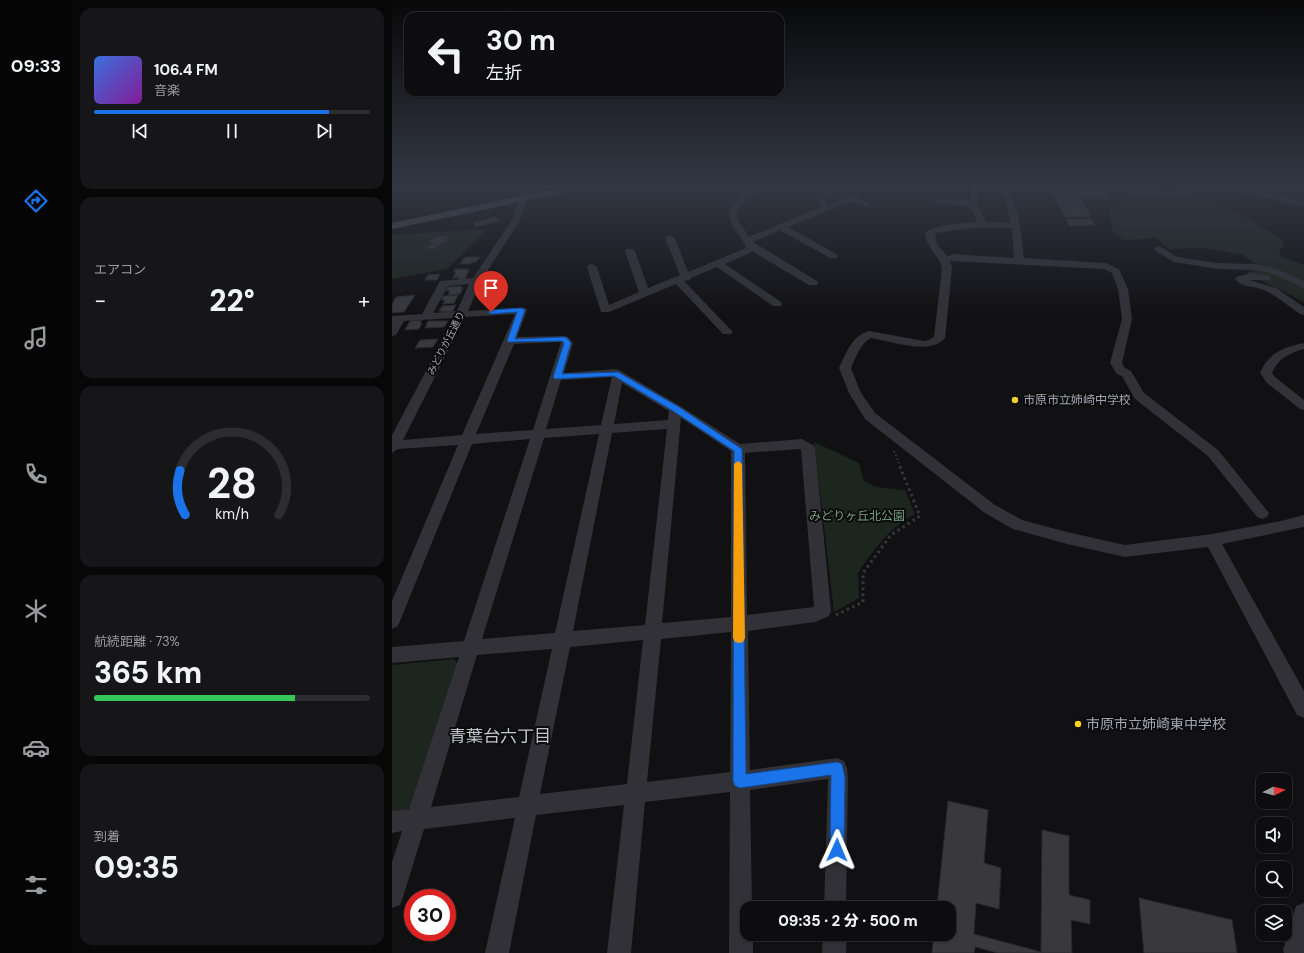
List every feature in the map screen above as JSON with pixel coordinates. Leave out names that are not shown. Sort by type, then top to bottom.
[{"type":"street","name":"みどりが丘通り","points":[[393,446],[461,315],[476,281],[510,229]]},
{"type":"street","points":[[740,229],[749,243],[813,283]]},
{"type":"street","points":[[592,267],[605,310],[719,264],[747,251],[749,243],[776,229]]},
{"type":"street","points":[[785,229],[833,256]]},
{"type":"street","points":[[938,229],[930,233],[930,241],[933,247],[945,259],[947,268],[939,338],[932,343],[924,344],[869,334],[862,337],[845,368],[855,392],[870,416],[990,509],[1018,525],[1067,538],[1125,551],[1212,540],[1282,527],[1304,521]]},
{"type":"street","points":[[1016,229],[1019,261]]},
{"type":"street","points":[[670,238],[682,279],[727,332]]},
{"type":"street","points":[[630,251],[645,294]]},
{"type":"street","points":[[1150,254],[1163,251],[1174,259],[1217,266],[1255,267],[1274,271],[1304,286]]},
{"type":"street","points":[[945,259],[954,256],[1106,266],[1116,271],[1123,292],[1127,319],[1116,363],[1121,371],[1127,374],[1139,396],[1213,453],[1262,513]]},
{"type":"street","points":[[719,264],[777,304]]},
{"type":"street","points":[[1304,286],[1281,280],[1251,276],[1240,279],[1242,281],[1263,286],[1272,290],[1304,312]]},
{"type":"street","points":[[426,317],[444,283],[476,281]]},
{"type":"street","points":[[392,333],[397,319],[522,310],[392,621]]},
{"type":"street","points":[[392,897],[567,343],[564,339],[510,341]]},
{"type":"street","points":[[1304,346],[1286,351],[1268,364],[1266,372],[1271,380],[1304,406]]},
{"type":"street","points":[[392,655],[739,624],[815,615],[823,610],[808,448],[802,444],[738,449],[675,417],[618,375],[608,374],[557,377]]},
{"type":"street","points":[[497,953],[618,375]]},
{"type":"street","points":[[393,446],[607,429],[675,417]]},
{"type":"street","points":[[619,953],[675,417]]},
{"type":"street","points":[[738,449],[741,953]]},
{"type":"street","points":[[1212,540],[1304,709]]},
{"type":"street","points":[[392,822],[636,794],[837,768],[835,901]]},
{"type":"street","points":[[1296,953],[1295,950],[1304,914]]},
{"type":"street","points":[[834,953],[835,941]]},
{"type":"path","points":[[823,610],[835,616],[863,602],[863,573],[891,535],[920,516],[892,444]]},
{"type":"green space","points":[[487,229],[447,269],[392,279],[392,235]]},
{"type":"green space","points":[[1113,229],[1266,229],[1282,239],[1283,245],[1279,252],[1282,257],[1304,265],[1304,302],[1247,273],[1259,266],[1241,254],[1203,248],[1169,249],[1156,238],[1123,240],[1113,232]]},
{"type":"green space","name":"みどりヶ丘北公園","points":[[814,442],[859,463],[864,481],[876,487],[905,490],[915,514],[890,532],[883,539],[858,573],[859,598],[834,612]]},
{"type":"green space","points":[[454,659],[458,664],[414,804],[405,811],[392,813],[392,665]]},
{"type":"building","points":[[438,236],[450,236],[445,240],[448,240],[439,245],[428,242]]},
{"type":"building","points":[[432,244],[440,245],[434,249],[425,248]]},
{"type":"building","points":[[465,257],[480,257],[476,262],[472,262],[470,264],[460,264]]},
{"type":"building","points":[[455,269],[469,269],[465,279],[458,279],[459,277],[453,278],[456,272],[453,272]]},
{"type":"building","points":[[440,274],[437,280],[425,280],[428,275]]},
{"type":"building","points":[[462,286],[461,289],[463,288],[460,294],[448,295],[450,291],[446,291],[448,287]]},
{"type":"building","points":[[415,295],[404,312],[392,313],[392,304],[396,297]]},
{"type":"building","points":[[458,295],[454,303],[443,304],[445,300],[441,300],[443,296]]},
{"type":"building","points":[[456,305],[452,312],[439,311],[442,306]]},
{"type":"building","points":[[422,320],[419,329],[405,330],[410,321]]},
{"type":"building","points":[[428,321],[448,321],[444,327],[425,328]]},
{"type":"building","points":[[438,339],[433,347],[415,348],[420,340]]},
{"type":"building","points":[[948,801],[988,810],[984,863],[1001,868],[999,909],[976,903],[974,934],[1041,952],[1042,830],[1069,836],[1069,895],[1090,900],[1090,924],[1071,920],[1072,953],[998,953],[975,947],[974,953],[932,953],[933,941],[956,941],[956,901],[938,901]]},
{"type":"building","points":[[1139,898],[1232,920],[1237,953],[1144,953]]},
{"type":"slow traffic","points":[[738,464],[739,638]]},
{"type":"place","name":"市原市立姉崎中学校","points":[[1015,400]]},
{"type":"place","name":"市原市立姉崎東中学校","points":[[1078,724]]},
{"type":"district","name":"青葉台六丁目","points":[[500,736]]},
{"type":"route","points":[[491,312],[522,310],[510,341],[556,338],[564,339],[567,343],[557,377],[615,373],[676,409],[738,449],[740,781],[837,768],[837,850]]}]
